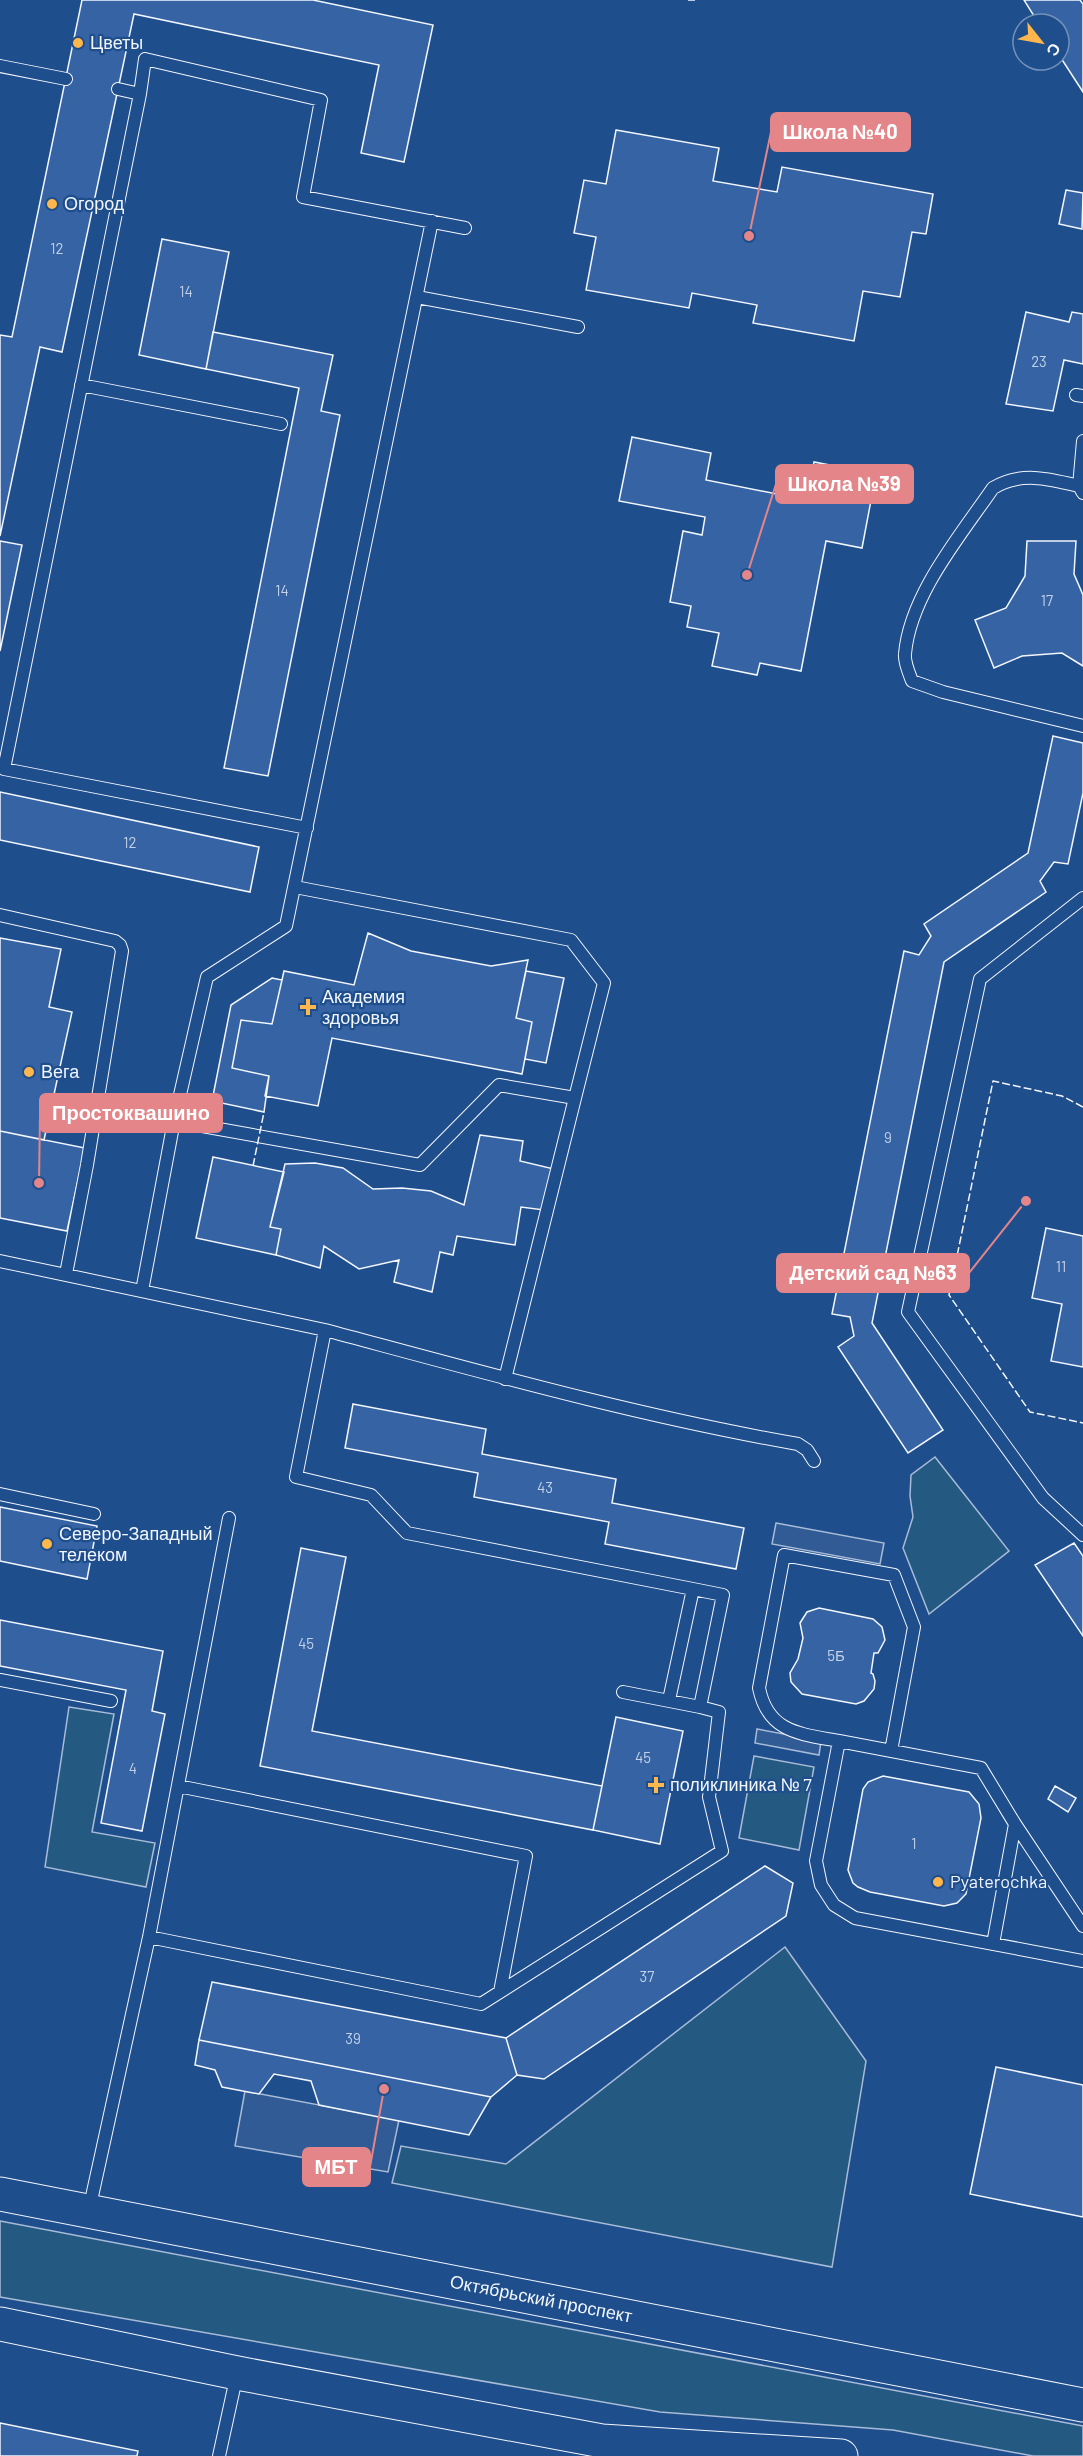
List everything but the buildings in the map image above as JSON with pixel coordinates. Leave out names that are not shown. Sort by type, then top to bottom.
[{"type":"main road","name":"Октябрьский проспект","points":[[0,2194],[1083,2405]]},
{"type":"main road","points":[[0,2324],[600,2449],[841,2456]]},
{"type":"lane","points":[[307,828],[3,769],[141,94],[145,59],[321,100],[303,196],[465,228]]},
{"type":"lane","points":[[0,66],[66,79]]},
{"type":"lane","points":[[118,89],[141,94]]},
{"type":"lane","points":[[142,1291],[174,1121],[207,977],[286,926],[432,221]]},
{"type":"lane","points":[[417,297],[578,327]]},
{"type":"lane","points":[[81,385],[281,424]]},
{"type":"lane","points":[[1083,441],[1081,489],[1043,477],[1008,479],[993,488],[934,575],[912,618],[905,657],[912,681],[944,692],[1083,726]]},
{"type":"lane","points":[[295,886],[572,940],[604,983],[505,1378]]},
{"type":"lane","points":[[1083,898],[980,979],[908,1312],[1043,1498],[1083,1535]]},
{"type":"lane","points":[[0,915],[115,940],[122,951],[87,1165],[66,1274]]},
{"type":"lane","points":[[174,1121],[420,1165],[499,1085],[575,1098]]},
{"type":"lane","points":[[0,1261],[325,1330],[690,1424],[798,1444],[807,1450],[814,1461]]},
{"type":"lane","points":[[325,1330],[296,1477],[371,1495],[407,1533],[723,1595],[700,1707]]},
{"type":"lane","points":[[0,1494],[94,1514]]},
{"type":"lane","points":[[88,2212],[149,1937],[229,1518]]},
{"type":"lane","points":[[891,1751],[914,1627],[894,1575],[784,1555],[759,1688],[761,1698],[771,1717],[790,1731],[839,1741],[891,1751],[981,1768],[1015,1824],[1083,1926]]},
{"type":"lane","points":[[669,1700],[693,1589]]},
{"type":"lane","points":[[0,1680],[111,1701]]},
{"type":"lane","points":[[149,1937],[481,2004],[722,1851],[709,1797],[719,1713],[669,1700],[623,1692]]},
{"type":"lane","points":[[839,1741],[816,1861],[817,1873],[827,1896],[844,1912],[855,1918],[1083,1961]]},
{"type":"lane","points":[[178,1786],[526,1856],[500,1992]]},
{"type":"lane","points":[[993,1944],[1015,1824]]},
{"type":"lane","points":[[219,2456],[237,2373]]},
{"type":"shaded area","points":[[935,1457],[1009,1551],[929,1614],[903,1548],[913,1517],[910,1496],[911,1475]]},
{"type":"shaded area","points":[[776,1523],[884,1543],[880,1564],[772,1544]]},
{"type":"shaded area","points":[[69,1707],[114,1714],[92,1832],[155,1843],[146,1887],[45,1867]]},
{"type":"shaded area","points":[[757,1729],[821,1741],[819,1755],[755,1743]]},
{"type":"shaded area","points":[[754,1756],[814,1767],[799,1850],[739,1838]]},
{"type":"shaded area","points":[[785,1947],[866,2061],[832,2267],[392,2183],[401,2146],[506,2164]]},
{"type":"shaded area","points":[[245,2091],[399,2120],[388,2172],[235,2146]]},
{"type":"shaded area","points":[[0,2221],[1083,2426],[1083,2456],[1033,2456],[893,2430],[660,2412],[0,2297]]},
{"type":"fence","points":[[688,0],[695,0]]},
{"type":"fence","points":[[1083,1107],[1062,1096],[993,1081],[949,1295],[1030,1412],[1083,1423]]},
{"type":"fence","points":[[253,1166],[264,1112]]},
{"type":"place","name":"Цветы","points":[[78,43]]},
{"type":"place","name":"Огород","points":[[52,204]]},
{"type":"place","name":"Школа №40","points":[[749,236]]},
{"type":"place","name":"Школа №39","points":[[747,575]]},
{"type":"place","name":"Академия здоровья","points":[[308,1007]]},
{"type":"place","name":"Вега","points":[[29,1072]]},
{"type":"place","name":"Простоквашино","points":[[39,1183]]},
{"type":"place","name":"Детский сад №63","points":[[1026,1201]]},
{"type":"place","name":"Северо-Западный телеком","points":[[47,1544]]},
{"type":"place","name":"поликлиника № 7","points":[[656,1785]]},
{"type":"place","name":"Pyaterochka","points":[[938,1882]]},
{"type":"place","name":"МБТ","points":[[384,2089]]}]
